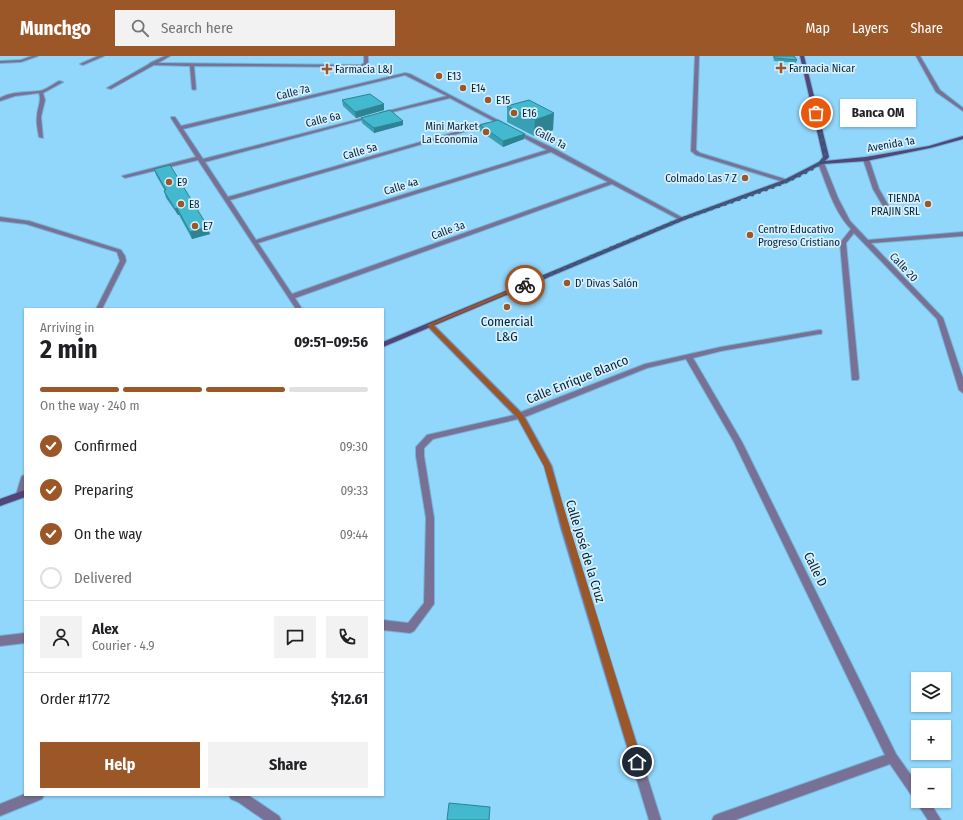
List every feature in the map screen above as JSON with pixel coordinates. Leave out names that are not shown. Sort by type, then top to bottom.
[{"type":"main road","points":[[384,345],[682,219],[786,181],[821,163],[826,157],[802,56]]},
{"type":"main road","name":"Avenida 1a","points":[[821,163],[866,159],[930,147],[963,137]]},
{"type":"main road","points":[[0,503],[22,494]]},
{"type":"street","points":[[0,62],[21,61],[36,56]]},
{"type":"street","points":[[82,64],[102,56]]},
{"type":"street","points":[[109,88],[168,56]]},
{"type":"street","points":[[151,64],[362,66],[366,63],[366,56]]},
{"type":"street","points":[[697,56],[693,150],[698,154],[786,181]]},
{"type":"street","points":[[918,56],[938,91],[963,110]]},
{"type":"street","points":[[192,64],[194,89]]},
{"type":"street","name":"Calle 7a","points":[[180,128],[400,75],[409,75]]},
{"type":"street","name":"Calle 1a","points":[[409,75],[682,219]]},
{"type":"street","points":[[0,100],[5,96],[15,94],[41,92],[61,82]]},
{"type":"street","points":[[41,92],[44,98],[38,120],[41,137]]},
{"type":"street","name":"Calle 6a","points":[[125,176],[201,160],[449,97]]},
{"type":"street","points":[[174,118],[298,308]]},
{"type":"street","name":"Calle 5a","points":[[228,199],[498,122]]},
{"type":"street","name":"Calle 4a","points":[[255,242],[553,150]]},
{"type":"street","points":[[866,159],[876,189],[888,210]]},
{"type":"street","name":"Calle 20","points":[[821,163],[844,216],[854,229],[940,318],[963,389]]},
{"type":"street","name":"Calle 3a","points":[[290,296],[613,182]]},
{"type":"street","points":[[0,219],[27,222],[118,251],[122,256],[123,261],[100,308]]},
{"type":"street","points":[[854,229],[843,243],[854,378]]},
{"type":"street","points":[[867,242],[963,234]]},
{"type":"street","name":"Calle José de la Cruz","points":[[430,325],[520,416],[548,466],[655,820]]},
{"type":"street","name":"Calle Enrique Blanco","points":[[384,625],[410,628],[429,604],[430,518],[420,456],[420,447],[430,437],[520,416],[645,366],[721,349],[819,332]]},
{"type":"street","name":"Calle D","points":[[688,356],[738,442],[892,758],[911,785]]},
{"type":"street","points":[[22,494],[24,483]]},
{"type":"street","points":[[0,641],[24,638]]},
{"type":"street","points":[[718,820],[892,758]]},
{"type":"street","points":[[0,810],[35,796]]},
{"type":"street","points":[[237,796],[274,820]]},
{"type":"street","points":[[927,808],[935,820]]},
{"type":"building","points":[[774,56],[794,56],[797,60],[775,58]]},
{"type":"building","points":[[370,94],[384,104],[355,112],[342,100]]},
{"type":"building","points":[[529,100],[554,113],[535,120],[507,106]]},
{"type":"building","points":[[390,110],[403,121],[374,128],[361,118]]},
{"type":"building","points":[[498,120],[525,134],[503,141],[480,125]]},
{"type":"building","points":[[170,165],[208,227],[190,232],[177,208],[175,209],[164,191],[166,190],[154,169]]},
{"type":"building","points":[[449,803],[490,807],[489,820],[447,820]]},
{"type":"way so far","points":[[525,285],[712,207],[786,181],[821,163],[826,157],[816,113]]},
{"type":"place","name":"Farmacia Nicar","points":[[781,68]]},
{"type":"place","name":"Farmacia L&J","points":[[327,69]]},
{"type":"place","name":"E13","points":[[439,76]]},
{"type":"place","name":"E14","points":[[463,88]]},
{"type":"place","name":"E15","points":[[488,100]]},
{"type":"place","name":"E16","points":[[514,113]]},
{"type":"place","name":"Banca OM","points":[[816,113]]},
{"type":"place","name":"Mini Market La Economia","points":[[486,132]]},
{"type":"place","name":"Colmado Las 7 Z","points":[[745,178]]},
{"type":"place","name":"E9","points":[[169,182]]},
{"type":"place","name":"E8","points":[[181,204]]},
{"type":"place","name":"TIENDA PRAJIN SRL","points":[[928,204]]},
{"type":"place","name":"E7","points":[[195,226]]},
{"type":"place","name":"Centro Educativo Progreso Cristiano","points":[[750,235]]},
{"type":"place","name":"D' Divas Salón","points":[[567,283]]},
{"type":"place","name":"Comercial L&G","points":[[507,307]]},
{"type":"route","points":[[525,285],[430,325],[520,416],[548,466],[637,762]]}]
